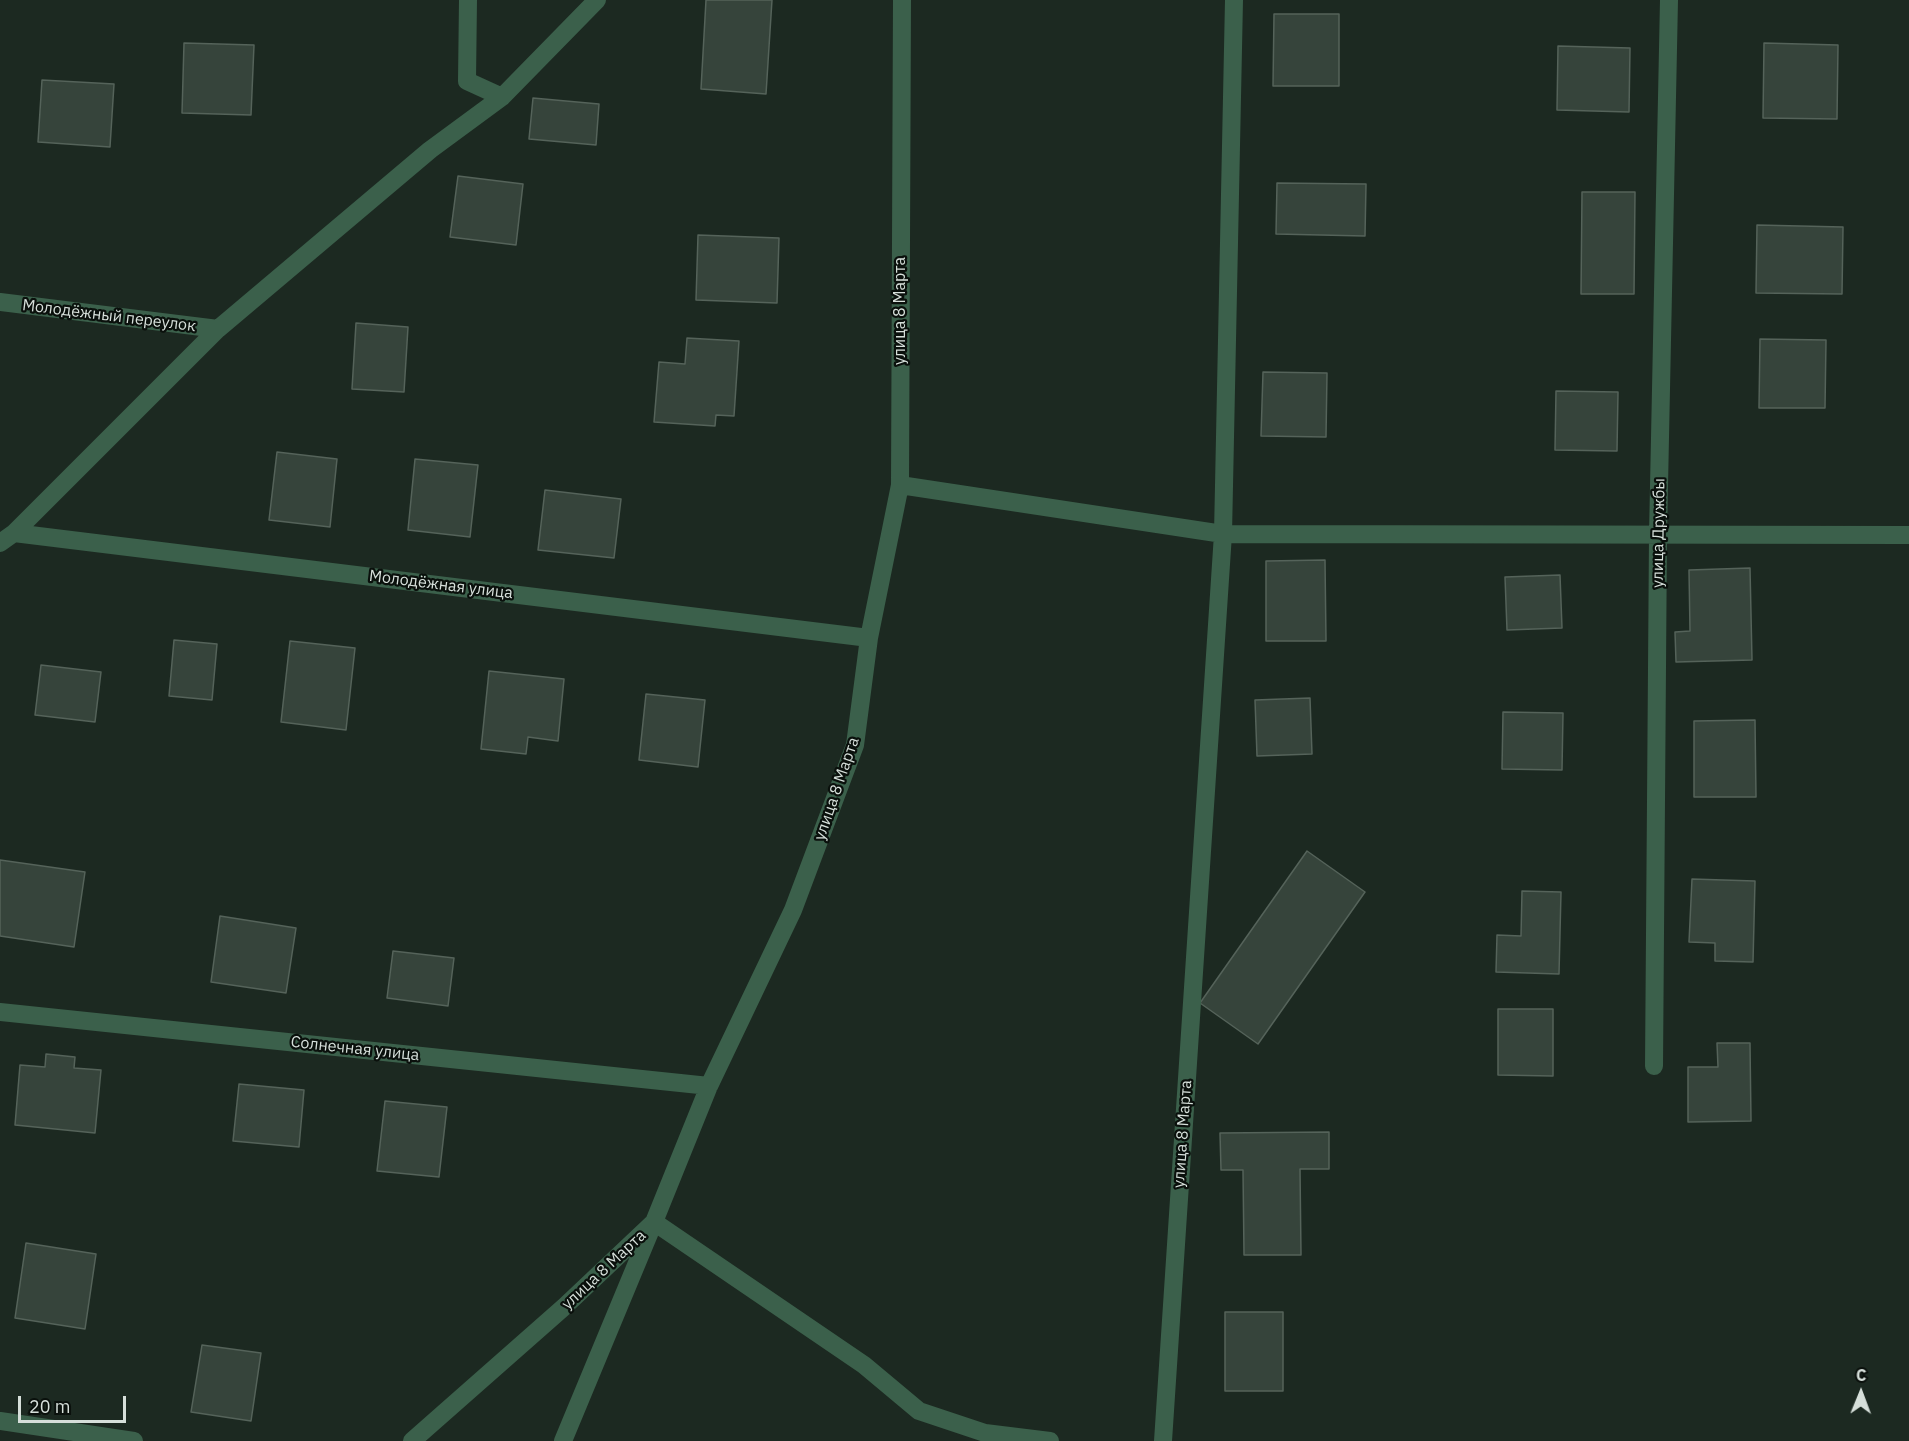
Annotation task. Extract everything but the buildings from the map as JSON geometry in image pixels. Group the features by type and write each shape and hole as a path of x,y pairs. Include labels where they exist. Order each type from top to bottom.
{"street":[{"path":"468,0 467,81 502,97"},
{"path":"7,538 218,329 430,150 502,97 597,0"},
{"name":"улица 8 Марта","path":"412,1441 564,1307 654,1222 709,1086 793,910 855,744 869,638 900,485 902,0"},
{"name":"улица 8 Марта","path":"1163,1441 1223,534 1234,0"},
{"name":"улица Дружбы","path":"1654,1066 1658,535 1670,0"},
{"name":"Молодёжный переулок","path":"0,302 218,329"},
{"path":"900,485 1223,534 1909,536"},
{"name":"Молодёжная улица","path":"7,538 869,638"},
{"name":"Солнечная улица","path":"0,1012 709,1086"},
{"path":"563,1441 654,1222 864,1365 919,1411 985,1433 1050,1441"},
{"path":"0,1421 134,1441"}]}
